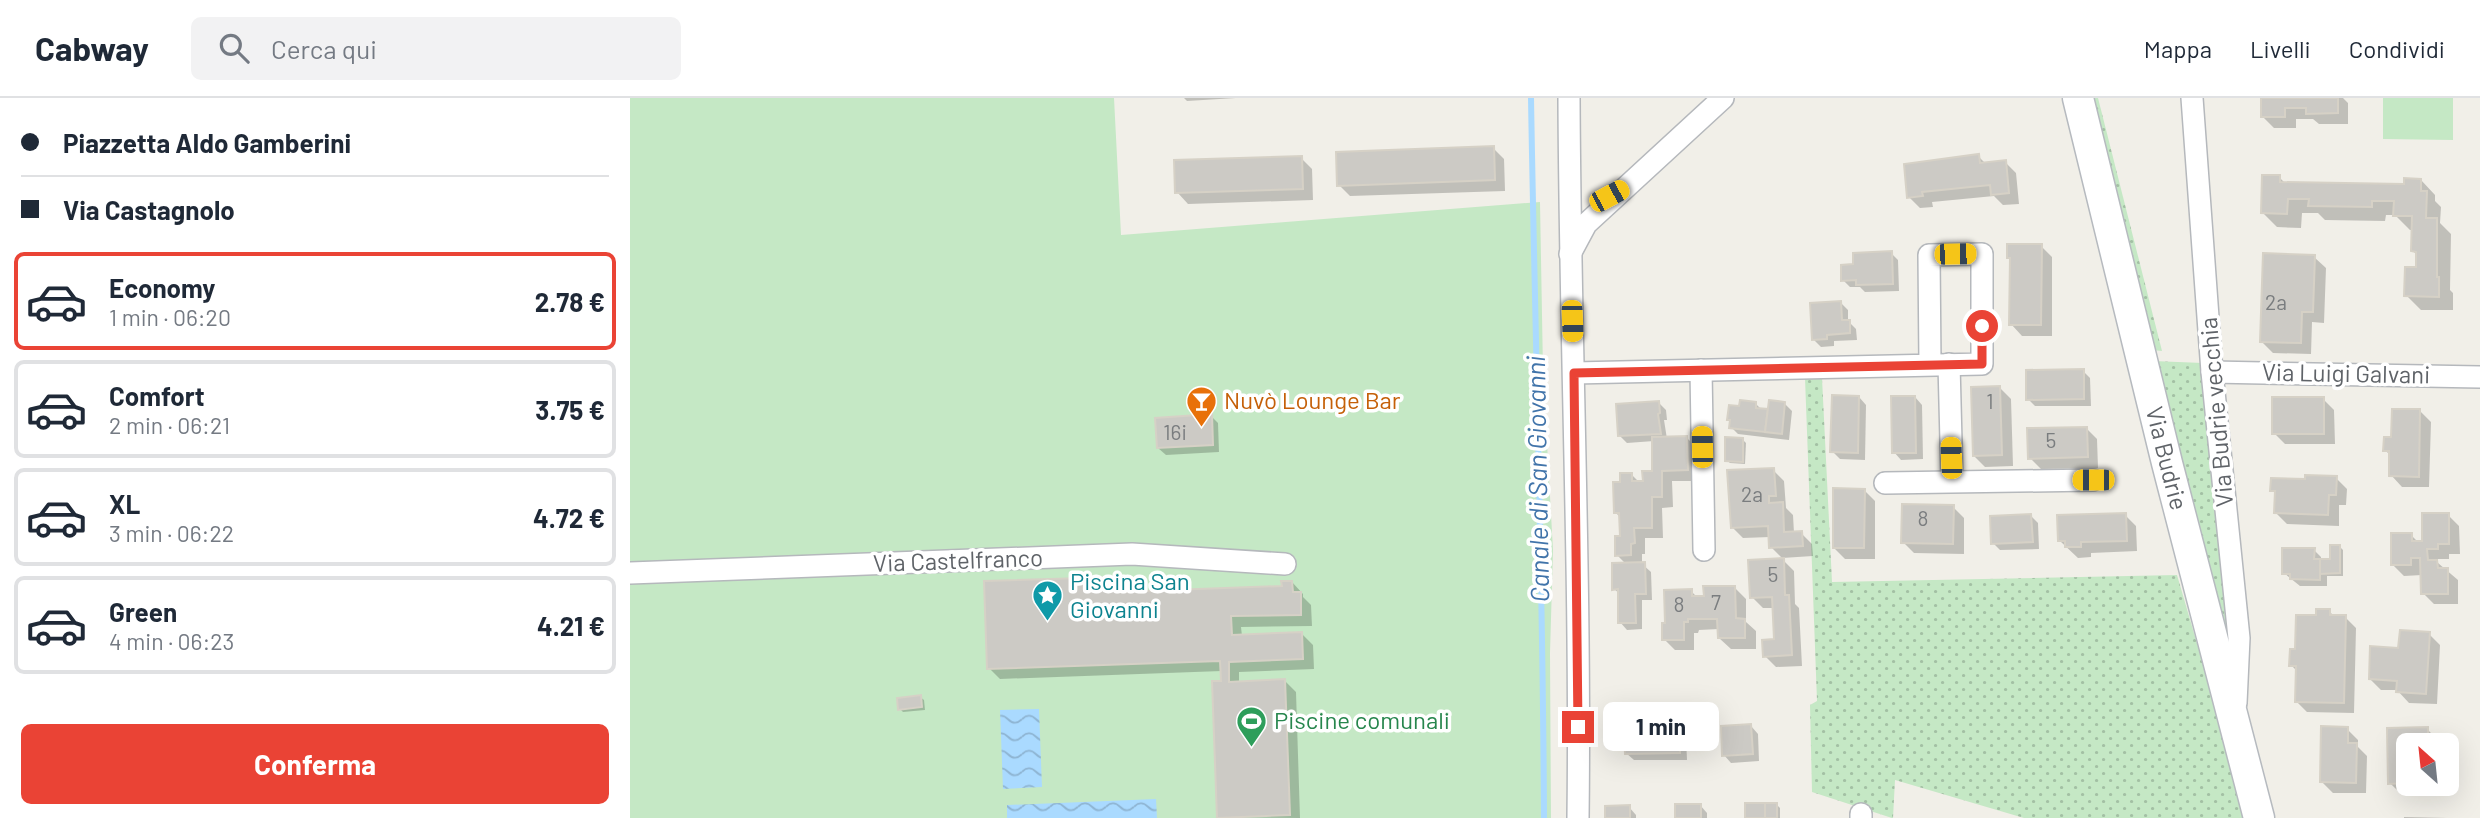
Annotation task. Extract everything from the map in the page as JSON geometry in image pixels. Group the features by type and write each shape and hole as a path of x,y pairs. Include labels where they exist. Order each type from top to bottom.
{"main road":[{"name":"Via Budrie","path":"2078,98 2259,818"}],"street":[{"path":"1569,98 1578,818"},
{"path":"1569,256 1586,224 1723,98"},
{"name":"Via Budrie vecchia","path":"2192,98 2213,372 2239,638 2235,725"},
{"path":"1569,177 1578,195 1586,200 1597,200 1622,190"},
{"path":"1574,373 1700,370 1939,365 1982,364 1982,254 1929,255 1939,365 1952,481"},
{"path":"1700,370 1704,550"},
{"name":"Via Luigi Galvani","path":"2213,372 2480,377"},
{"path":"1885,484 2093,480"},
{"name":"Via Castelfranco","path":"630,573 1132,554 1285,564"}],"green space":[{"path":"630,98 1114,98 1121,235 1540,202 1543,371 1553,550 1550,653 1551,818 630,818"},
{"path":"2087,98 2098,98 2162,351 2152,350"},
{"path":"2383,98 2453,98 2453,140 2383,139"},
{"path":"2153,361 2203,363 2231,624 2231,672"},
{"path":"1805,378 1822,378 1832,582 2177,575 2248,818 2024,818 1895,780 1892,818 1812,792 1810,705 1817,701"}],"water":[{"path":"1039,709 1042,787 1003,789 1000,710"},
{"path":"1156,799 1157,818 1007,818 1007,805"}],"building":[{"path":"2261,98 2338,98 2338,113 2306,114 2306,108 2285,108 2285,117 2261,117"},
{"path":"1494,146 1495,180 1337,186 1336,152"},
{"path":"1979,154 1980,163 2006,160 2009,193 1991,195 1990,185 1922,192 1923,196 1907,198 1904,164"},
{"path":"1302,156 1303,189 1175,193 1174,160"},
{"path":"2262,175 2280,175 2280,182 2404,184 2404,178 2421,179 2421,191 2427,191 2426,218 2437,218 2439,297 2404,296 2405,267 2416,267 2416,252 2411,251 2412,216 2393,216 2394,201 2372,201 2372,207 2308,206 2309,199 2288,199 2287,214 2261,213"},
{"path":"2007,244 2042,244 2041,325 2009,325 2010,258 2007,258"},
{"path":"1892,251 1893,284 1856,285 1856,280 1841,281 1841,265 1853,264 1853,253"},
{"path":"2263,253 2315,255 2313,312 2302,312 2301,343 2260,342"},
{"path":"1841,301 1842,320 1850,320 1850,333 1827,335 1827,339 1812,340 1810,303"},
{"path":"2084,369 2084,399 2026,400 2026,370"},
{"path":"2000,386 2002,455 1973,456 1971,387"},
{"path":"1832,395 1859,396 1858,453 1830,452"},
{"path":"1891,396 1915,396 1916,453 1892,453"},
{"path":"2272,397 2324,397 2324,434 2272,434"},
{"path":"1740,400 1756,402 1756,408 1768,409 1765,432 1729,428 1729,405 1739,406"},
{"path":"1769,400 1785,402 1782,434 1765,432"},
{"path":"1659,401 1661,434 1618,436 1616,404"},
{"path":"2392,409 2420,409 2419,477 2389,476 2389,451 2383,451 2384,437 2391,437"},
{"path":"1212,414 1213,445 1157,448 1155,418"},
{"path":"2087,427 2088,457 2028,459 2027,428"},
{"path":"1687,436 1688,470 1662,471 1662,497 1652,497 1652,528 1634,528 1635,543 1631,544 1631,555 1615,556 1615,536 1620,536 1619,513 1614,513 1613,482 1620,482 1620,473 1632,473 1632,481 1643,481 1642,471 1652,471 1652,437"},
{"path":"1725,437 1743,438 1743,462 1725,461"},
{"path":"1774,468 1776,496 1769,496 1769,503 1783,502 1784,532 1802,531 1803,546 1769,548 1768,526 1731,528 1727,470"},
{"path":"2305,475 2337,476 2336,495 2329,495 2328,515 2274,513 2275,491 2270,491 2271,478 2305,479"},
{"path":"1833,488 1865,489 1864,548 1833,548"},
{"path":"1902,504 1954,505 1953,544 1901,543"},
{"path":"2126,513 2127,541 2081,542 2081,547 2065,547 2065,541 2058,541 2057,515"},
{"path":"2422,513 2449,513 2449,544 2438,544 2438,549 2427,549 2428,560 2437,560 2438,568 2448,568 2448,594 2421,594 2420,558 2411,558 2411,565 2391,565 2391,533 2412,533 2412,541 2422,541"},
{"path":"2031,514 2033,542 1991,544 1990,516"},
{"path":"2330,545 2340,545 2340,573 2320,574 2320,559 2330,559"},
{"path":"2282,548 2315,548 2314,559 2320,559 2320,580 2290,579 2290,574 2282,574"},
{"path":"1784,558 1792,655 1763,657 1762,640 1774,639 1772,597 1750,598 1748,560"},
{"path":"1645,562 1646,594 1635,594 1636,623 1618,623 1618,589 1612,590 1612,563"},
{"name":"Piscine comunali","path":"1117,577 1118,592 1282,586 1281,581 1292,581 1293,592 1301,592 1301,615 1231,616 1232,635 1302,632 1303,659 1229,662 1229,682 1285,679 1290,815 1217,818 1212,681 1221,681 1220,661 987,669 984,581"},
{"path":"1703,586 1735,586 1736,618 1745,619 1745,638 1718,638 1717,619 1688,619 1688,622 1684,622 1684,640 1662,640 1662,623 1665,623 1664,590 1692,589 1692,596 1704,596"},
{"path":"2316,609 2330,609 2330,615 2346,615 2344,703 2295,702 2296,666 2289,666 2290,649 2295,649 2296,615 2316,615"},
{"path":"2400,630 2430,632 2426,694 2396,692 2397,681 2369,679 2370,646 2398,648"},
{"path":"921,695 922,707 898,710 897,698"},
{"path":"1751,724 1753,754 1722,756 1721,726"},
{"path":"2321,726 2348,727 2348,743 2357,743 2356,783 2320,782"},
{"path":"2428,727 2428,733 2396,733 2396,784 2388,784 2387,728"},
{"path":"1624,728 1680,728 1680,753 1625,754"},
{"path":"1745,803 1765,803 1765,818 1745,818"},
{"path":"1765,803 1777,803 1777,818 1765,818"},
{"path":"1675,804 1701,804 1701,818 1675,818"},
{"path":"1630,805 1630,818 1605,818 1605,806"}],"waterway":[{"name":"Canale di San Giovanni","path":"1531,98 1544,818"}],"place":[{"name":"Nuvò Lounge Bar","path":"1201,428"},
{"name":"Piscina San Giovanni","path":"1047,623"},
{"name":"Piscine comunali","path":"1251,748"}],"route":[{"path":"1578,727 1574,373 1982,364 1982,326"}]}
